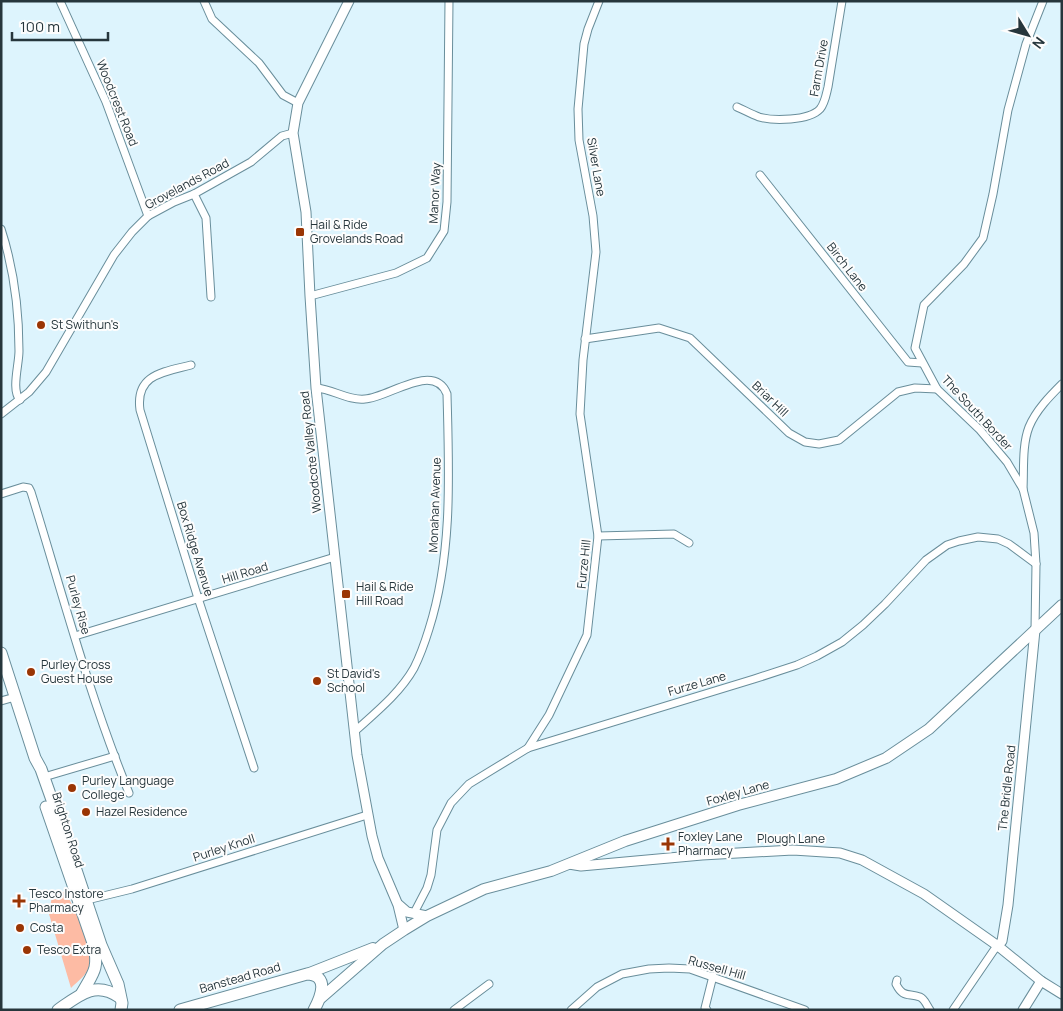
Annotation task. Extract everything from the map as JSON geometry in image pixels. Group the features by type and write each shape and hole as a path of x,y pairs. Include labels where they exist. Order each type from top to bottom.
{"highway":[{"name":"Brighton Road","path":"1,653 35,758 44,777 101,945 118,984 122,1005"},
{"name":"Brighton Road","path":"35,758 34,771 94,946 97,960 96,968 82,993"},
{"path":"307,974 314,975 319,979 322,992 321,998 314,1010"},
{"name":"Banstead Road","path":"180,1010 307,974"},
{"path":"58,1010 88,990 114,993 122,1005"}],"main road":[{"name":"Foxley Lane","path":"383,944 427,916 484,889 530,878 644,835 738,805 836,779 886,758 929,729 1062,605"},
{"name":"Banstead Road","path":"307,974 383,944"},
{"path":"321,998 383,944"}],"street":[{"name":"Woodcrest Road","path":"60,1 106,102 148,216"},
{"name":"Woodcote Valley Road","path":"349,1 298,103 293,133 306,212 316,388 354,732 367,815 375,848 398,905 404,930"},
{"name":"Manor Way","path":"310,296 396,272 427,258 444,231 447,202 449,1"},
{"name":"Silver Lane","path":"586,339 596,252 593,216 579,140 578,108 584,44 599,1"},
{"name":"Farm Drive","path":"737,107 760,117 769,118 801,119 819,111 825,100 828,87 842,1"},
{"name":"The South Border","path":"1035,630 1036,564 1034,533 1022,488 1007,462 980,430 937,390 915,348 924,305 964,264 983,238 1008,110 1026,44 1043,1"},
{"path":"205,2 212,19 260,63 283,95 298,103"},
{"name":"Grovelands Road","path":"1,414 20,400 46,372 114,255 132,232 148,216 194,194 251,162 282,136 293,133"},
{"name":"Birch Lane","path":"760,175 908,362 922,363"},
{"path":"194,194 206,218 211,296"},
{"path":"1,229 10,260 16,295 19,352 16,393 20,400"},
{"name":"Briar Hill","path":"586,339 658,328 690,338 789,433 805,442 819,444 839,440 898,392 915,388 937,390"},
{"name":"Furze Hill","path":"528,748 549,714 587,636 598,536 580,414 586,339"},
{"name":"Box Ridge Avenue","path":"191,365 160,373 149,379 141,392 139,404 198,598 254,768"},
{"name":"Monahan Avenue","path":"316,388 366,400 428,380 438,382 447,394 448,482 446,542 434,614 413,669 392,696 354,732"},
{"path":"1022,488 1029,428 1042,406 1062,384"},
{"name":"Purley Rise","path":"1,494 25,487 30,489 75,636 129,793"},
{"path":"598,536 674,534 688,543"},
{"name":"Furze Lane","path":"414,913 427,888 431,874 437,830 450,803 469,784 528,748 754,679 797,665 817,656 842,642 863,625 926,560 942,548 959,540 978,537 998,539 1009,544 1036,564"},
{"name":"Hill Road","path":"75,636 335,557"},
{"name":"The Bridle Road","path":"998,946 1002,941 1008,904 1035,630"},
{"path":"1,702 15,697"},
{"path":"44,777 115,756"},
{"name":"Purley Knoll","path":"87,900 132,889 367,815"},
{"name":"Plough Lane","path":"569,864 581,866 702,855 793,850 840,853 862,860 924,894 1062,994"},
{"path":"398,905 404,911 427,916"},
{"path":"953,1010 998,946"},
{"name":"Russell Hill","path":"571,1010 597,986 622,974 669,968 690,969 713,976 805,1010"},
{"path":"707,1010 705,1008 713,976"},
{"path":"897,980 896,984 899,990 904,994 920,997 930,1010"},
{"path":"1023,1010 1042,981"},
{"path":"454,1010 489,984"}],"shaded area":[{"path":"66,891 86,937 91,956 87,971 71,988 49,914 52,896"}],"place":[{"name":"Hail & Ride Grovelands Road","path":"300,232"},
{"name":"St Swithun's","path":"41,325"},
{"name":"Hail & Ride Hill Road","path":"346,594"},
{"name":"Purley Cross Guest House","path":"31,672"},
{"name":"St David's School","path":"317,681"},
{"name":"Purley Language College","path":"72,788"},
{"name":"Hazel Residence","path":"86,812"},
{"name":"Foxley Lane Pharmacy","path":"668,844"},
{"name":"Tesco Instore Pharmacy","path":"19,901"},
{"name":"Costa","path":"20,928"},
{"name":"Tesco Extra","path":"27,950"}]}
